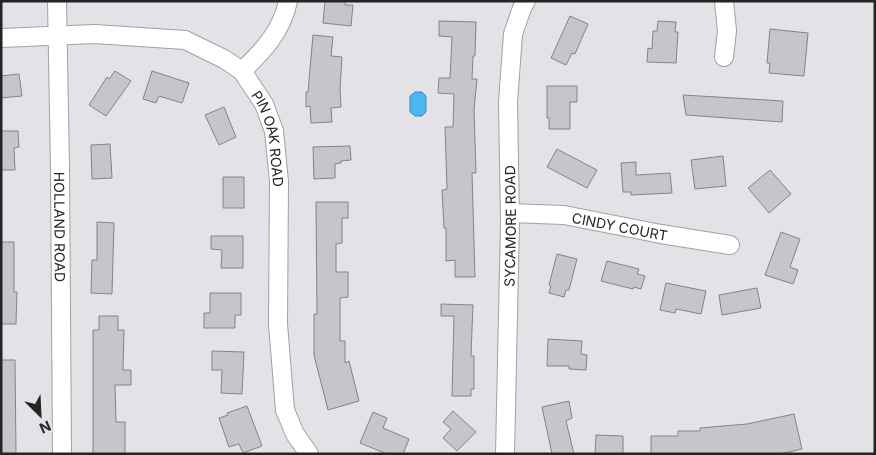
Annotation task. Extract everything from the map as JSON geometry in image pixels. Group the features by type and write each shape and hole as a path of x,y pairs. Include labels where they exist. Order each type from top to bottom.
{"street":[{"name":"HOLLAND ROAD","path":"57,1 62,454"},
{"path":"242,72 274,38 286,11 288,1"},
{"name":"SYCAMORE ROAD","path":"505,454 510,213 508,102 513,34 526,1"},
{"path":"724,1 727,30 724,57"},
{"name":"PIN OAK ROAD","path":"1,38 96,34 185,40 224,59 242,72 264,104 274,130 279,182 278,324 285,410 296,434 309,454"},
{"name":"CINDY COURT","path":"510,213 564,215 730,245"}],"water":[{"path":"415,92 422,92 426,96 426,112 422,116 415,116 410,112 410,96"}],"building":[{"path":"325,1 345,1 345,5 353,5 351,26 323,23"},
{"path":"570,16 588,24 575,54 572,53 566,65 551,58"},
{"path":"439,21 476,22 472,79 477,79 474,110 476,173 472,173 475,277 455,277 455,260 446,261 446,228 444,228 442,190 447,189 445,127 453,127 454,94 438,93 439,78 450,78 452,37 439,36"},
{"path":"658,21 676,22 675,32 678,32 676,63 647,62 648,48 652,49 653,31 657,31"},
{"path":"770,29 808,33 804,76 769,73 770,63 767,63"},
{"path":"313,35 333,37 331,56 342,57 341,107 331,108 332,122 311,123 310,106 306,107"},
{"path":"115,71 131,81 106,116 89,105 107,77 109,79"},
{"path":"152,71 189,83 182,103 159,96 156,103 143,99"},
{"path":"19,74 22,96 1,98 1,76"},
{"path":"547,86 577,86 577,102 570,102 570,129 549,129"},
{"path":"683,95 783,101 782,122 686,115"},
{"path":"224,107 236,137 219,145 205,115"},
{"path":"1,131 18,131 19,147 14,148 15,170 1,170"},
{"path":"110,144 112,178 92,179 91,145"},
{"path":"350,146 351,160 335,164 335,178 314,179 313,147"},
{"path":"557,149 597,170 587,188 547,167"},
{"path":"723,156 726,186 695,189 691,160"},
{"path":"636,162 636,175 670,173 672,193 631,195 631,192 623,192 621,163"},
{"path":"770,170 791,194 769,213 748,188"},
{"path":"223,177 244,177 244,208 223,208"},
{"path":"316,202 348,202 348,218 342,218 342,243 336,244 336,272 348,272 348,297 340,298 340,341 345,341 345,363 349,361 359,401 328,410 314,355 314,314 317,314"},
{"path":"97,222 114,223 112,294 91,293 92,260 97,260"},
{"path":"781,232 800,239 790,267 798,270 793,284 765,275"},
{"path":"211,236 243,236 243,268 221,268 222,250 211,249"},
{"path":"1,242 14,242 14,292 17,292 16,324 1,324"},
{"path":"557,254 577,259 569,290 566,290 564,297 549,293 551,286 549,285"},
{"path":"607,261 639,269 637,274 645,276 641,289 634,287 633,289 601,281"},
{"path":"666,283 706,291 701,314 676,309 675,313 660,310"},
{"path":"757,288 761,308 722,315 719,295"},
{"path":"210,293 241,293 241,315 235,315 235,328 204,328 204,313 210,313"},
{"path":"441,304 473,305 471,356 474,356 474,389 471,389 471,396 452,396 454,316 441,316"},
{"path":"99,316 118,316 118,330 124,330 123,370 131,370 131,385 115,385 116,422 125,422 125,454 93,454 93,330 99,330"},
{"path":"548,339 582,341 581,354 587,355 586,370 569,369 569,366 547,366"},
{"path":"212,351 244,352 242,394 221,393 222,370 212,370"},
{"path":"1,360 15,360 16,454 1,454"},
{"path":"569,401 572,418 566,421 574,454 552,454 542,407"},
{"path":"247,406 262,446 243,453 239,444 229,447 219,418"},
{"path":"453,411 476,432 457,451 443,438 451,429 443,422"},
{"path":"373,412 387,418 383,428 409,439 403,454 387,454 360,443"},
{"path":"794,414 802,449 780,454 651,454 651,436 678,436 678,431 700,431 700,428 747,424"},
{"path":"596,435 623,436 623,454 595,454"}]}
